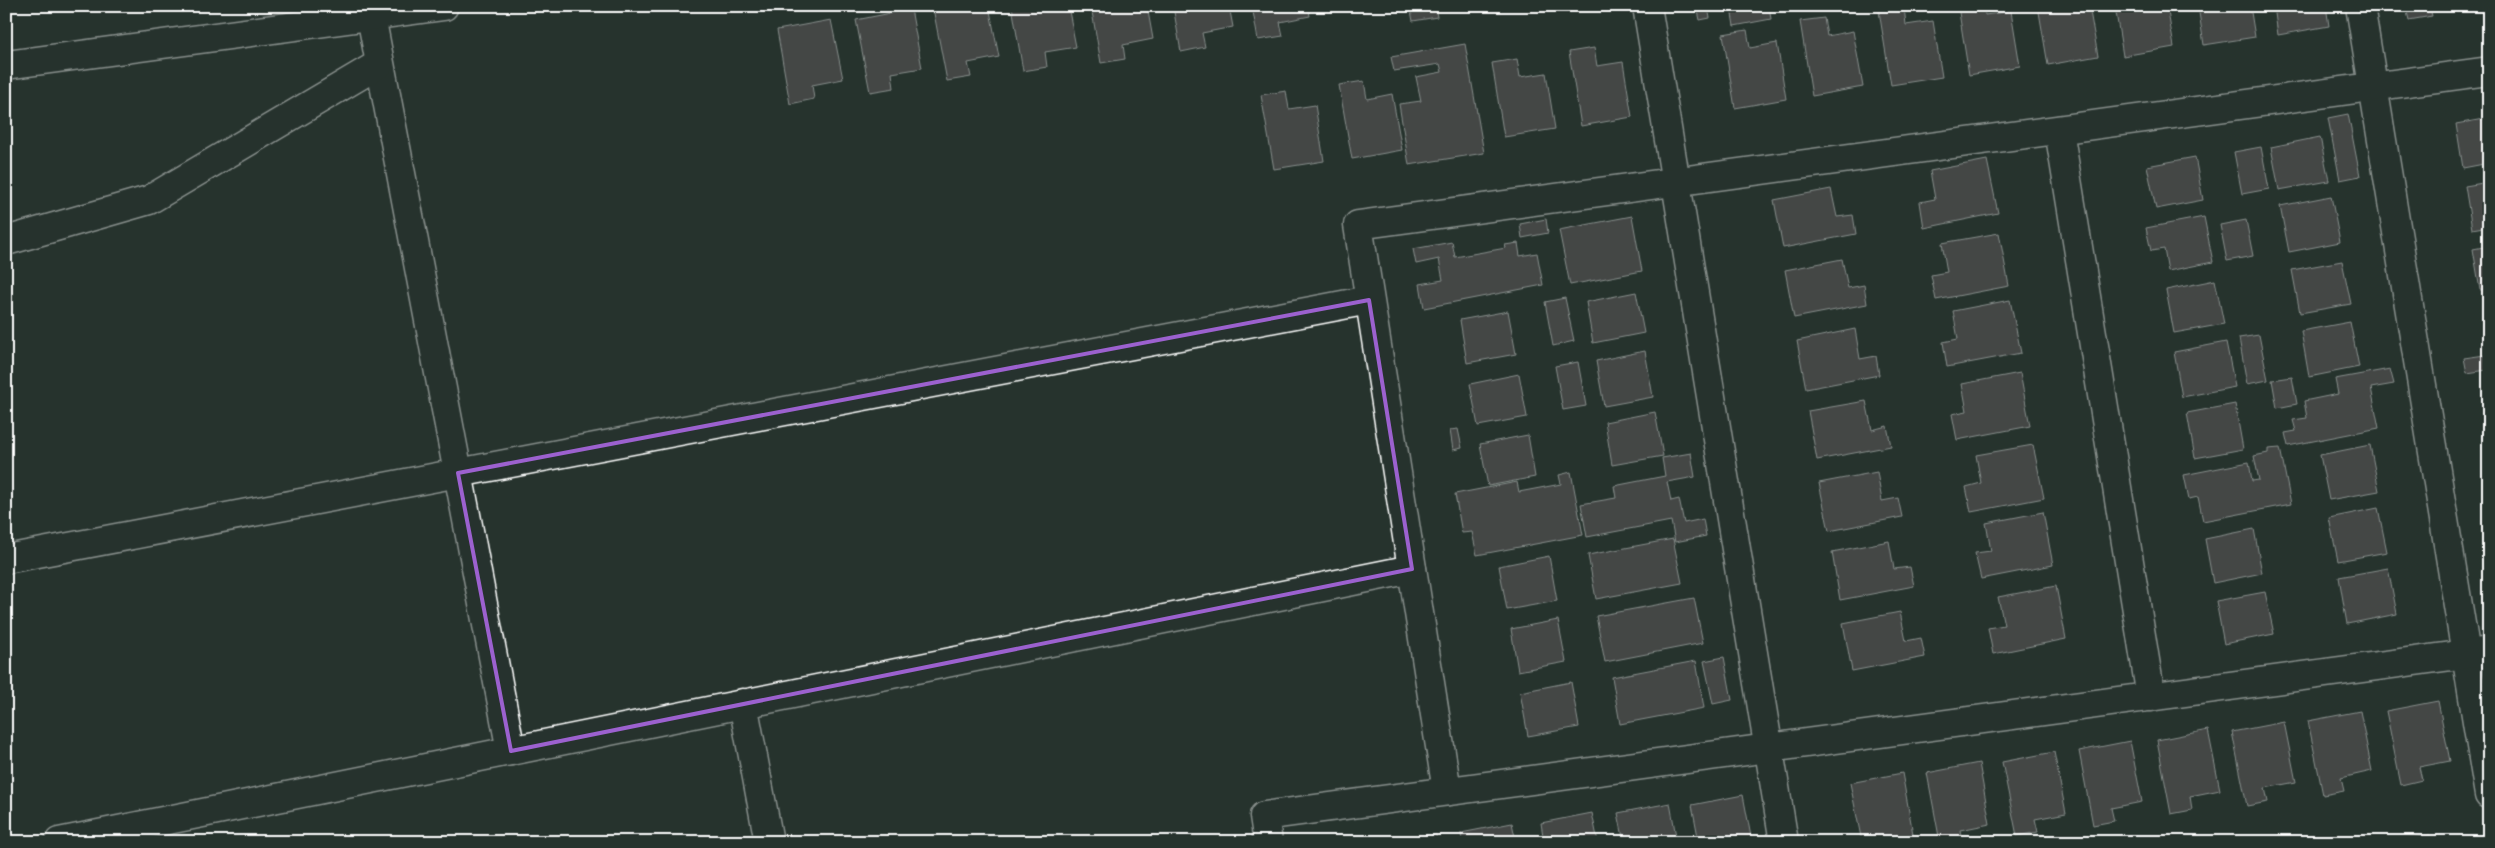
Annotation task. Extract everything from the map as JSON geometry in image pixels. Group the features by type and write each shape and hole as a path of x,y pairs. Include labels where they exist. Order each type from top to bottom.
{"street":[{"path":"7,60 355,14 444,6"},
{"path":"1648,6 1784,842"},
{"path":"2360,6 2373,87 2477,653 2489,795"},
{"path":"355,14 379,64 511,751"},
{"path":"6,241 149,200 379,64"},
{"path":"1447,791 1358,225 2489,71"},
{"path":"2059,130 2151,697"},
{"path":"6,559 1369,300"},
{"path":"59,842 1412,569"},
{"path":"1268,842 1264,816 2477,653"},
{"path":"743,703 769,842"}],"highlighted area":[{"path":"1369,300 1412,569 511,751 458,473"}],"building":[{"path":"942,6 989,6 999,57 968,63 971,77 947,81 933,8"},
{"path":"1012,6 1068,6 1076,47 1045,52 1047,67 1023,71"},
{"path":"1091,6 1147,6 1153,39 1123,45 1125,59 1101,63"},
{"path":"1173,6 1229,6 1233,27 1202,33 1205,47 1181,52"},
{"path":"1252,6 1308,6 1310,16 1280,22 1283,36 1258,40"},
{"path":"1410,6 1435,6 1437,17 1413,21"},
{"path":"1485,6 1510,6 1510,7 1486,11"},
{"path":"1769,6 1771,19 1734,26 1731,8"},
{"path":"1958,6 1984,6 1985,15 2011,11 2020,66 1969,75"},
{"path":"2038,6 2089,6 2098,56 2048,65"},
{"path":"2115,6 2167,6 2174,47 2123,56"},
{"path":"2198,6 2250,6 2255,37 2204,45"},
{"path":"2274,6 2326,6 2329,26 2278,35"},
{"path":"1904,7 1906,25 1933,21 1942,77 1891,85 1879,11"},
{"path":"1708,8 1710,18 1700,20 1698,11"},
{"path":"2430,8 2432,16 2409,20 2407,12"},
{"path":"911,9 922,68 892,73 894,88 870,92 856,20"},
{"path":"1824,18 1827,36 1853,31 1863,87 1812,96 1800,21"},
{"path":"831,20 843,79 812,85 814,99 790,104 777,30"},
{"path":"1747,30 1750,48 1777,43 1786,99 1735,108 1723,34"},
{"path":"1465,44 1484,153 1409,165 1399,104 1421,101 1416,77 1442,72 1440,64 1394,71 1391,57"},
{"path":"1594,48 1597,66 1623,62 1632,117 1581,126 1569,52"},
{"path":"1517,59 1520,77 1546,73 1555,129 1504,137 1492,63"},
{"path":"1364,81 1367,99 1392,94 1402,150 1352,159 1339,85"},
{"path":"1286,91 1289,109 1315,105 1324,161 1274,169 1261,95"},
{"path":"2348,114 2360,176 2340,180 2328,118"},
{"path":"2489,118 2489,163 2463,168 2456,124"},
{"path":"2320,137 2329,181 2279,190 2271,147"},
{"path":"2261,147 2269,189 2242,194 2234,152"},
{"path":"2195,157 2203,200 2156,209 2147,166"},
{"path":"1987,160 1998,213 1924,228 1920,202 1935,199 1930,171"},
{"path":"2489,182 2489,226 2472,229 2465,186"},
{"path":"1831,189 1837,217 1853,215 1856,234 1783,248 1774,200"},
{"path":"2331,196 2340,242 2289,252 2280,206"},
{"path":"1632,216 1642,271 1570,285 1559,230"},
{"path":"2204,217 2213,262 2168,271 2164,249 2151,251 2146,228"},
{"path":"1546,219 1548,233 1522,238 1520,224"},
{"path":"2246,220 2253,256 2227,261 2220,225"},
{"path":"1999,233 2009,286 1936,300 1931,275 1947,272 1942,243"},
{"path":"1452,242 1455,257 1506,248 1505,245 1518,243 1520,256 1537,253 1543,285 1424,308 1420,284 1443,280 1439,259 1416,264 1413,249"},
{"path":"2489,246 2489,289 2480,290 2473,249"},
{"path":"1842,259 1848,288 1864,285 1867,304 1794,318 1785,270"},
{"path":"2342,261 2351,304 2300,313 2292,270"},
{"path":"2215,280 2224,324 2174,333 2166,290"},
{"path":"1636,292 1644,333 1593,343 1586,302"},
{"path":"1565,298 1574,341 1553,346 1545,302"},
{"path":"2010,300 2021,353 1947,367 1943,342 1958,339 1953,311"},
{"path":"2489,310 2489,344 2483,311"},
{"path":"1508,311 1516,354 1467,363 1460,320"},
{"path":"2350,322 2359,367 2309,377 2301,331"},
{"path":"1855,329 1860,359 1876,356 1879,375 1806,389 1797,341"},
{"path":"2259,335 2268,380 2247,384 2239,338"},
{"path":"2226,342 2235,387 2182,397 2174,352"},
{"path":"1645,351 1653,397 1604,406 1596,361"},
{"path":"2485,355 2487,370 2467,373 2464,358"},
{"path":"1578,362 1586,406 1563,410 1555,366"},
{"path":"2390,369 2394,384 2371,388 2379,428 2288,446 2285,433 2296,431 2293,420 2307,418 2304,401 2338,394 2335,379"},
{"path":"2020,373 2030,426 1957,440 1952,414 1967,411 1962,384"},
{"path":"1519,374 1527,417 1478,426 1470,384"},
{"path":"2292,377 2297,404 2277,408 2272,380"},
{"path":"1866,401 1872,430 1887,426 1891,446 1817,460 1808,411"},
{"path":"2235,404 2243,449 2195,458 2187,413"},
{"path":"1655,412 1663,456 1612,465 1605,422"},
{"path":"1458,429 1462,448 1453,450 1450,430"},
{"path":"1528,435 1535,477 1488,486 1480,444"},
{"path":"2033,445 2044,498 1971,512 1966,487 1981,483 1976,455"},
{"path":"2370,445 2379,491 2329,500 2320,455"},
{"path":"2280,448 2291,504 2203,521 2198,497 2189,499 2184,475 2249,462 2252,481 2259,480 2254,456 2268,453 2268,449"},
{"path":"1691,453 1695,477 1667,482 1671,501 1679,499 1684,523 1703,519 1706,536 1675,542 1671,521 1587,537 1581,504 1616,498 1614,486 1665,476 1662,458"},
{"path":"1571,472 1583,535 1477,555 1472,532 1462,533 1455,494 1517,482 1519,492 1561,484 1559,475"},
{"path":"1877,472 1882,501 1898,498 1902,517 1829,531 1819,483"},
{"path":"2378,508 2387,552 2338,561 2329,518"},
{"path":"2043,512 2053,565 1981,579 1975,553 1991,551 1986,523"},
{"path":"2254,529 2262,573 2213,583 2205,539"},
{"path":"1673,539 1682,583 1596,599 1588,555"},
{"path":"1889,541 1894,569 1910,567 1914,586 1840,600 1832,552"},
{"path":"1549,556 1557,601 1507,610 1499,566"},
{"path":"2388,568 2397,614 2347,624 2339,577"},
{"path":"2056,586 2066,639 1993,654 1988,628 2004,625 1998,597"},
{"path":"2265,592 2274,634 2224,644 2216,601"},
{"path":"1694,598 1703,643 1605,662 1596,616"},
{"path":"1900,612 1906,641 1921,638 1925,657 1852,671 1843,623"},
{"path":"1558,620 1566,662 1518,671 1511,629"},
{"path":"1724,657 1732,700 1713,704 1704,661"},
{"path":"1696,661 1704,708 1620,724 1612,677"},
{"path":"1571,682 1579,727 1528,736 1520,692"},
{"path":"2438,701 2450,761 2419,767 2422,780 2401,785 2386,711"},
{"path":"2360,711 2372,771 2341,778 2344,791 2323,795 2308,721"},
{"path":"2284,722 2296,782 2265,788 2268,802 2247,806 2232,732"},
{"path":"2208,730 2220,790 2190,796 2192,810 2171,814 2157,740"},
{"path":"2130,741 2142,802 2111,808 2114,821 2093,825 2079,751"},
{"path":"2054,752 2066,813 2035,819 2038,832 2017,836 2002,762"},
{"path":"1979,763 1990,824 1960,830 1962,842 1940,842 1927,773"},
{"path":"1902,773 1913,834 1883,840 1883,842 1862,842 1850,783"},
{"path":"1743,795 1752,842 1699,842 1692,805"},
{"path":"1670,803 1677,842 1624,842 1618,813"},
{"path":"1592,813 1598,842 1544,842 1541,823"},
{"path":"1512,823 1516,842 1462,842 1461,833"},
{"path":"1436,835 1437,842 1400,842"},
{"path":"2430,835 2431,842 2405,842 2404,839"}]}
